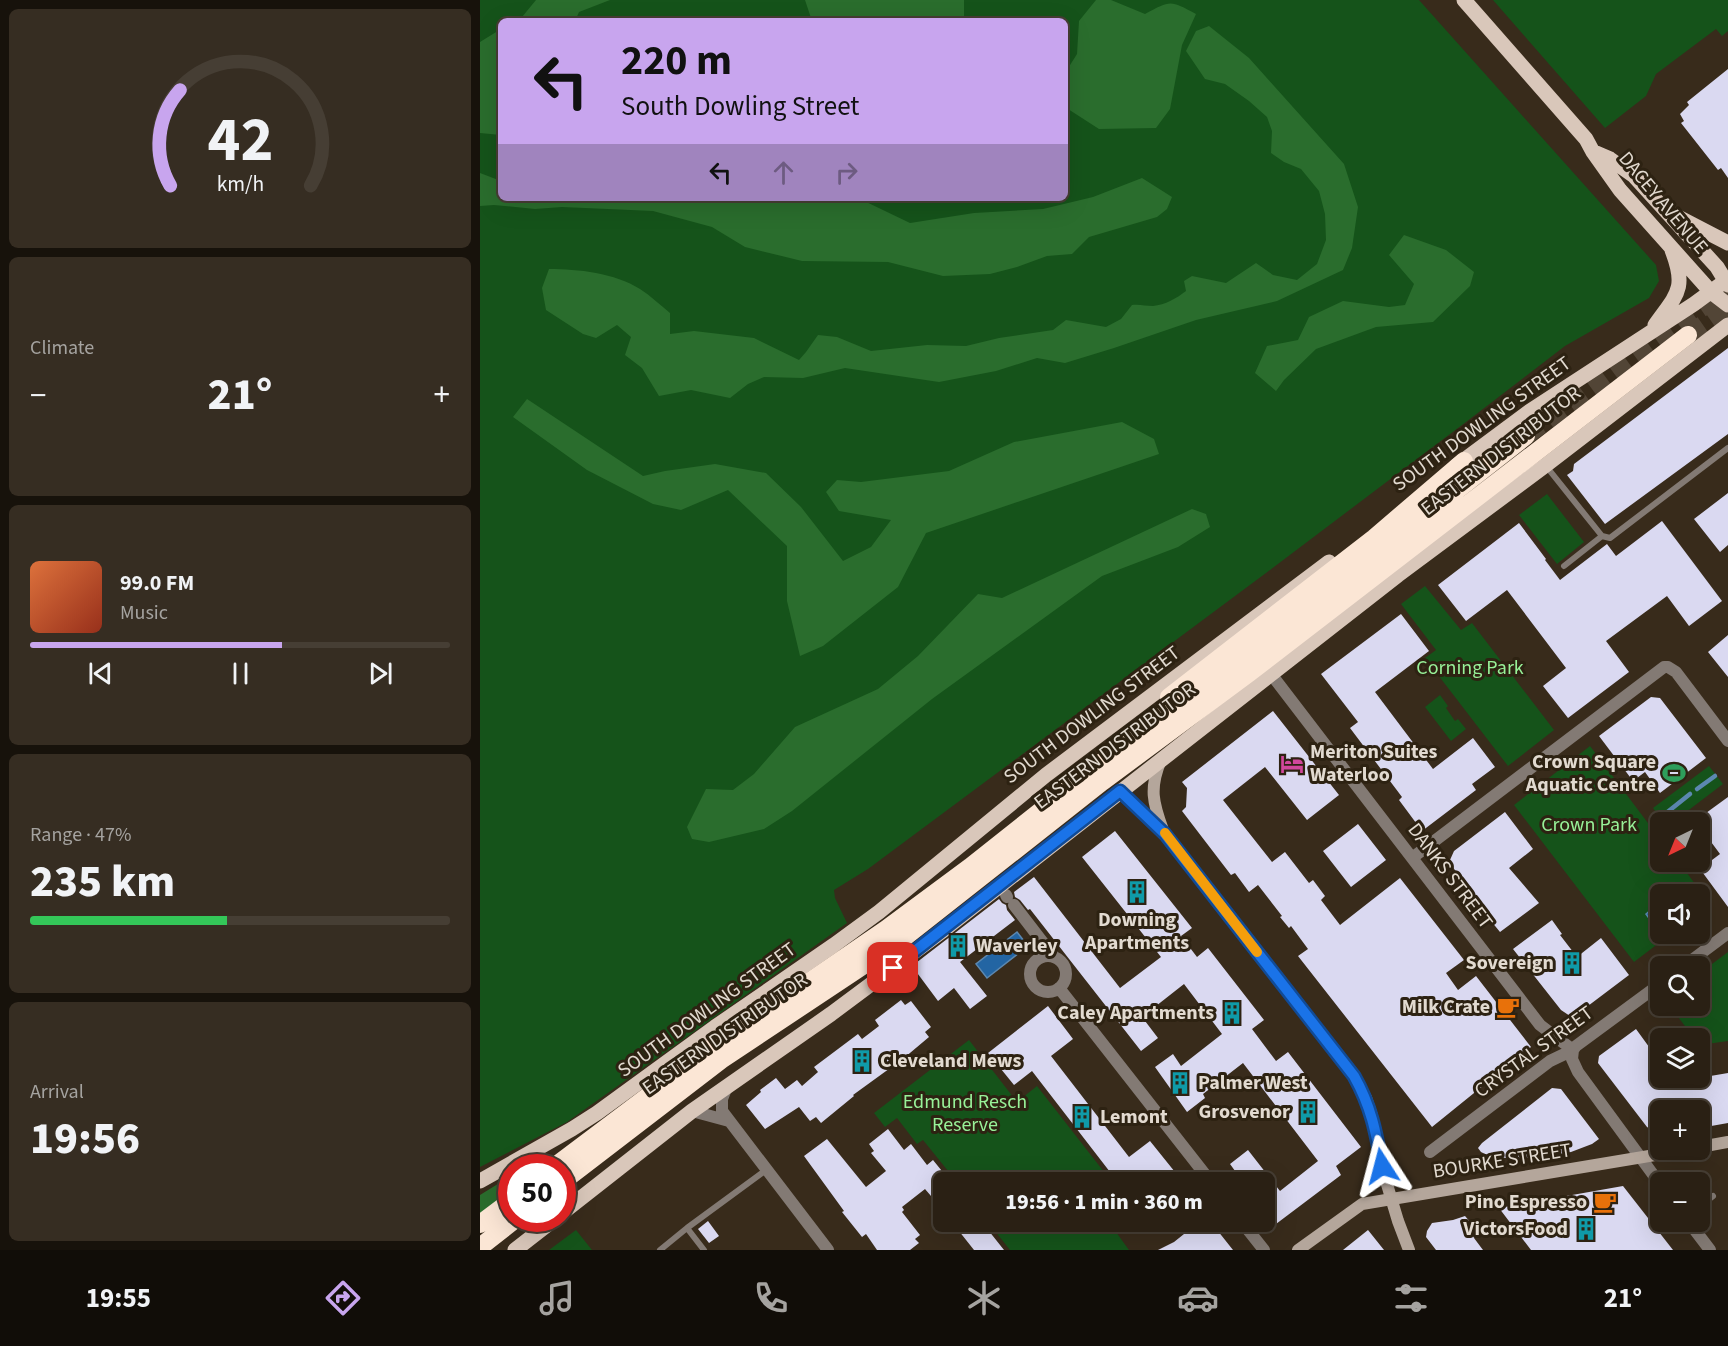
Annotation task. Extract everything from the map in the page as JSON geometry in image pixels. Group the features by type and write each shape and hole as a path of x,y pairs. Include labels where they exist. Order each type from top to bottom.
{"highway":[{"name":"EASTERN DISTRIBUTOR","path":"576,1171 721,1060 900,941 1102,782 1259,666 1688,335"},
{"name":"EASTERN DISTRIBUTOR","path":"571,1154 708,1051 885,930 970,867 1125,744 1324,595 1526,436"},
{"path":"885,930 1047,791 1374,538 1464,460"},
{"path":"480,1224 498,1210"},
{"path":"480,1246 498,1232"}],"main road":[{"name":"DACEY AVENUE","path":"1464,0 1587,139 1593,152 1620,190 1711,292 1728,305"},
{"name":"DACEY AVENUE","path":"1593,152 1610,159 1634,176 1717,267 1727,282"},
{"path":"1666,211 1728,243"},
{"path":"1649,332 1676,296 1680,284 1677,262 1669,244"},
{"name":"SOUTH DOWLING STREET","path":"480,1181 597,1113 715,1027 834,945 879,912 1046,775 1464,460 1530,411 1727,282"},
{"path":"576,1202 692,1111 831,1014 941,932 1398,575 1728,325"},
{"path":"1162,759 1154,781 1152,795 1165,834"},
{"path":"1120,791 1165,834 1354,1076 1366,1098 1372,1116 1390,1198 1409,1250"},
{"path":"1710,1146 1728,1142"},
{"name":"BOURKE STREET","path":"1298,1250 1362,1204 1650,1156"},
{"path":"514,1250 538,1232"}],"street":[{"path":"1412,858 1661,668 1668,667 1676,672 1728,741"},
{"name":"DANKS STREET","path":"1271,674 1540,1025 1573,1050"},
{"path":"1009,899 1054,957 1063,965 1065,971 1063,983 1054,991 1043,991 1034,986 1029,975 1032,964 1041,957 1054,957"},
{"path":"1697,956 1728,933"},
{"path":"1059,988 1203,1172"},
{"name":"CRYSTAL STREET","path":"1430,1152 1550,1061 1573,1050 1650,991"},
{"path":"1573,1050 1572,1059 1578,1072 1651,1172"},
{"path":"727,1086 722,1099 722,1111 828,1250"},
{"path":"692,1111 729,1121"},
{"path":"1250,1232 1264,1250"},
{"path":"1696,1232 1710,1250"}],"lane":[{"path":"1546,465 1602,536 1610,538 1728,448"},
{"path":"1564,566 1602,536"},
{"path":"660,1250 766,1170"},
{"path":"687,1228 704,1250"}],"green space":[{"path":"480,0 1419,0 1656,265 1659,281 1649,298 1565,346 1266,573 868,869 834,890 835,898 847,923 567,1122 505,1154 498,1154 498,1158 480,1167"},
{"path":"536,0 610,0 579,12 576,18 520,18"},
{"path":"805,0 964,0 964,18 811,18"},
{"path":"1096,0 1111,0 1145,14 1166,4 1175,4 1196,14 1182,45 1170,109 1156,128 1099,129 1068,109 1068,68 1077,54 1079,21"},
{"path":"1493,0 1728,0 1728,31 1722,36 1716,29 1656,74 1646,96 1605,128"},
{"path":"1209,26 1249,58 1344,164 1358,207 1352,248 1343,270 1277,301 1196,320 1065,363 1037,358 996,371 939,382 845,368 803,378 764,377 748,384 730,398 691,390 659,396 642,368 625,355 631,337 617,325 596,338 583,334 546,310 542,288 549,269 596,273 619,279 640,289 652,298 670,313 670,334 694,331 754,338 799,360 818,335 837,337 871,351 927,345 966,346 999,338 1053,330 1066,320 1106,327 1121,319 1132,305 1153,306 1175,299 1186,291 1184,281 1192,276 1226,283 1256,263 1273,275 1297,280 1317,264 1326,240 1325,214 1319,191 1301,169 1284,162 1271,153 1272,131 1267,117 1225,84 1205,79 1186,51 1196,31"},
{"path":"498,31 498,135 480,133 480,42"},
{"path":"480,173 498,180 498,201 864,201 910,223 974,213 1043,209 1093,197 1142,178 1172,197 1167,209 1157,217 1089,237 1072,254 1047,256 990,274 943,276 888,262 802,261 745,247 712,227 653,211 480,206"},
{"path":"1404,235 1446,250 1474,272 1470,286 1433,322 1376,327 1316,349 1276,391 1255,373 1267,346 1298,340 1309,317 1343,301 1389,307 1405,305 1414,284 1389,255"},
{"path":"527,399 643,476 715,464 766,473 801,507 843,561 871,547 891,520 839,511 826,492 837,480 861,482 949,471 1014,442 1122,422 1154,439 1159,454 926,533 898,587 823,646 800,656 787,601 787,546 728,490 681,510 653,504 587,470 513,417"},
{"path":"1547,494 1584,542 1557,564 1519,515"},
{"path":"1192,509 1206,514 1210,527 1178,547 1102,576 932,699 792,811 764,829 709,842 692,839 687,827 706,789 733,790 754,774 795,727 878,689 918,656 978,594 1002,598"},
{"name":"Corning Park","path":"1425,586 1461,630 1472,623 1554,730 1508,766 1425,658 1436,650 1401,604"},
{"path":"1440,695 1455,721 1458,719 1466,729 1451,741 1425,707"},
{"name":"Crown Park","path":"1590,746 1650,826 1650,872 1686,872 1695,884 1650,884 1650,944 1658,944 1634,962 1514,805"},
{"path":"1709,766 1723,784 1686,812 1656,812 1653,808"},
{"path":"1728,952 1728,1041 1710,1044 1710,1028 1686,1028 1677,1016 1710,1016 1710,966"},
{"name":"Edmund Resch Reserve","path":"969,1040 1017,1102 1037,1086 1104,1172 949,1172 923,1140 917,1144 897,1118 885,1127 874,1113"},
{"path":"498,1184 498,1200 480,1214 480,1195"},
{"path":"576,1230 592,1250 549,1250"},
{"path":"996,1232 1116,1232 1129,1250 1010,1250"}],"water":[{"path":"1017,932 1028,946 987,978 976,964"}],"building":[{"path":"1728,69 1728,178 1721,168 1718,170 1681,123 1684,121 1680,114 1689,105 1687,102"},
{"path":"1728,348 1728,434 1605,524 1567,475 1573,471 1574,464"},
{"path":"1728,493 1728,545 1720,552 1694,519"},
{"path":"1662,521 1722,601 1689,626 1667,596 1606,641 1629,672 1568,718 1543,686 1566,668 1507,590 1466,621 1438,585 1519,523 1560,580 1607,544 1616,556"},
{"path":"1401,614 1429,651 1375,692 1433,769 1473,738 1495,767 1472,784 1476,790 1422,831 1399,800 1402,797 1350,728 1358,722 1321,674"},
{"path":"1728,635 1728,677 1708,652"},
{"path":"1651,697 1660,698 1706,758 1660,793 1645,772 1633,781 1599,736"},
{"path":"1273,711 1339,795 1307,820 1265,767 1223,800 1272,862 1285,852 1309,883 1313,880 1325,896 1321,900 1340,925 1400,878 1464,960 1446,973 1458,990 1476,976 1531,1047 1432,1127 1298,956 1308,949 1291,926 1289,928 1280,917 1282,916 1258,885 1249,892 1235,873 1231,875 1182,811 1186,807 1187,788 1182,782"},
{"path":"1728,797 1728,907 1702,872 1710,872 1710,862 1720,854 1710,840 1710,812 1707,812"},
{"path":"1505,812 1533,849 1509,868 1539,903 1500,932 1491,921 1490,923 1455,877 1458,875 1450,860 1454,851"},
{"path":"1358,824 1386,860 1351,887 1323,851"},
{"path":"1115,831 1192,928 1181,936 1197,957 1208,948 1264,1020 1252,1029 1276,1061 1288,1052 1361,1147 1336,1166 1341,1175 1276,1224 1275,1185 1280,1191 1318,1161 1243,1063 1203,1094 1205,1098 1187,1112 1155,1067 1173,1054 1181,1066 1222,1034 1184,984 1142,1017 1158,1038 1141,1051 1030,909 1028,910 1015,897 1014,892 1034,877 1120,988 1161,957 1082,857"},
{"name":"Waverley","path":"999,899 1006,905 1015,920 960,962 987,996 970,1009 954,988 938,1001 912,966"},
{"name":"Sovereign","path":"1552,920 1577,957 1601,938 1629,975 1576,1015 1570,1016 1561,1010 1513,949"},
{"name":"Cleveland Mews","path":"901,1000 905,1005 911,1001 931,1027 925,1032 929,1037 853,1095 821,1123 816,1117 810,1121 799,1107 765,1129 746,1105 761,1092 760,1090 776,1078 785,1089 797,1080 802,1086 818,1072 814,1067 858,1034 862,1039 879,1026 875,1020"},
{"path":"1048,1006 1073,1039 1051,1056 1129,1157 1150,1141 1175,1172 1110,1172 1032,1071 1014,1085 988,1053"},
{"path":"1636,1029 1650,1048 1650,1088 1710,1088 1710,1076 1728,1073 1728,1123 1710,1126 1710,1100 1650,1100 1650,1129 1598,1063 1599,1056"},
{"path":"1552,1088 1561,1089 1599,1139 1571,1152 1540,1157 1511,1159 1481,1152 1478,1148 1482,1143"},
{"path":"888,1129 904,1150 911,1144 927,1165 933,1160 943,1172 933,1172 933,1194 931,1196 925,1189 902,1207 904,1210 902,1212 920,1235 915,1239 919,1243 910,1250 877,1250 866,1234 862,1237 804,1156 827,1139 866,1187 886,1171 871,1153 874,1151 869,1144"},
{"path":"1248,1150 1265,1172 1236,1172 1230,1164"},
{"name":"VictorsFood","path":"1623,1186 1650,1221 1650,1232 1659,1232 1673,1250 1531,1250 1499,1208"},
{"path":"1465,1216 1478,1231 1474,1238 1483,1250 1436,1250 1426,1237 1432,1223"},
{"path":"708,1221 719,1236 709,1243 698,1229"},
{"path":"1368,1230 1384,1250 1343,1250"},
{"path":"960,1232 990,1232 1004,1250 974,1250"},
{"path":"1186,1232 1219,1232 1233,1250 1158,1250"}],"waterway":[{"path":"1697,789 1715,776"},
{"path":"1668,812 1690,794"}],"tunnel":[{"path":"1526,436 1728,290"},
{"path":"1688,335 1728,307"}],"slow traffic":[{"path":"1165,833 1257,952"}],"place":[{"name":"Meriton Suites Waterloo","path":"1292,764"},
{"name":"Crown Square Aquatic Centre","path":"1674,773"},
{"name":"Downing Apartments","path":"1137,892"},
{"name":"Waverley","path":"958,946"},
{"name":"Sovereign","path":"1572,963"},
{"name":"Milk Crate","path":"1508,1007"},
{"name":"Caley Apartments","path":"1232,1013"},
{"name":"Cleveland Mews","path":"862,1061"},
{"name":"Palmer West","path":"1180,1083"},
{"name":"Grosvenor","path":"1308,1112"},
{"name":"Lemont","path":"1082,1117"},
{"name":"Pino Espresso","path":"1605,1202"},
{"name":"VictorsFood","path":"1586,1229"}],"route":[{"path":"893,968 1120,791 1165,834 1354,1076 1366,1098 1372,1116 1382,1166"}]}
